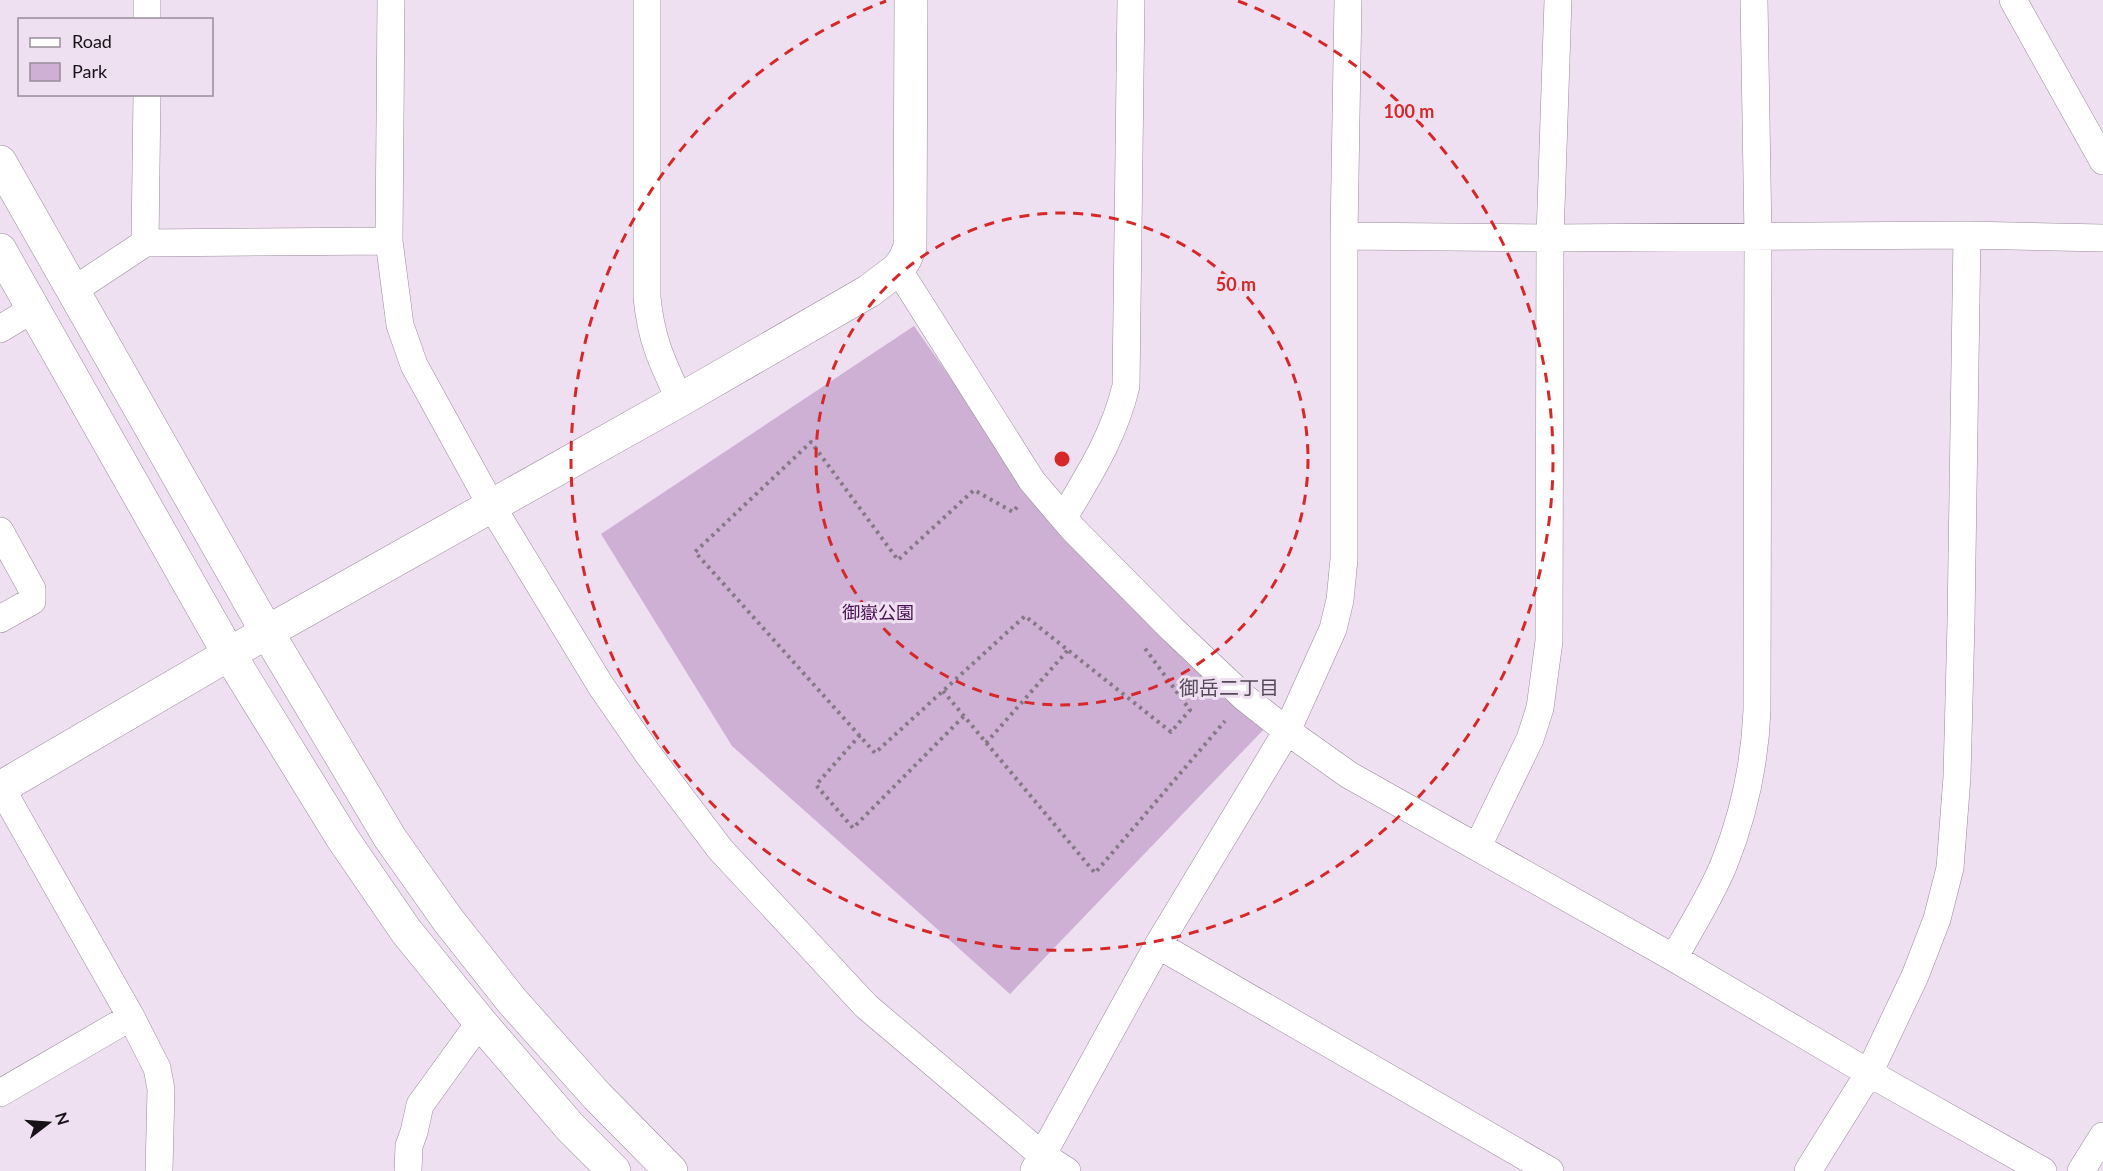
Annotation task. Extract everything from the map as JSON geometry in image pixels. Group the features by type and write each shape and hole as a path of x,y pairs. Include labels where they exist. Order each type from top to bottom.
{"street":[{"path":"147,0 147,18"},
{"path":"391,0 389,241 400,325 414,365 491,505 601,686 648,754 720,849 866,1006 1038,1163 1067,1171"},
{"path":"647,0 647,297 655,346 680,400"},
{"path":"159,1171 161,1089 157,1068 131,1017 0,788 267,632 680,400 868,291 898,269 910,246 911,0"},
{"path":"1064,517 1106,446 1119,414 1126,386 1131,0"},
{"path":"1038,1163 1158,945 1287,731 1333,629 1340,600 1344,559 1344,236 1348,0"},
{"path":"1478,846 1530,739 1540,708 1550,641 1550,238 1558,0"},
{"path":"1674,958 1724,866 1746,795 1755,748 1758,237 1754,0"},
{"path":"2013,0 2096,132 2103,161"},
{"path":"146,243 147,96"},
{"path":"0,162 267,632 390,838 448,920 512,1001 597,1096 671,1171"},
{"path":"1344,236 1550,238 1967,235 2103,238"},
{"path":"1808,1171 1869,1074 1915,976 1937,919 1950,868 1957,777 1967,235"},
{"path":"74,290 146,243 389,241"},
{"path":"0,250 229,654 343,839 406,931 480,1022 570,1127 614,1171"},
{"path":"898,269 1032,481 1073,529 1171,628 1245,698 1349,775 1478,846 1674,958 1869,1074 2043,1171"},
{"path":"0,329 33,309"},
{"path":"0,531 32,589 32,601 0,619"},
{"path":"1158,945 1550,1171"},
{"path":"0,1093 131,1017"},
{"path":"408,1171 409,1146 420,1105 480,1022"},
{"path":"2081,1171 2103,1136"}],"path":[{"path":"1032,481 1013,512 974,490 898,560 810,442 695,552 875,753 1025,616 1171,732 1190,710 1140,642"},
{"path":"986,743 1068,650"},
{"path":"943,691 1095,873 1245,698"},
{"path":"860,735 816,785 853,828 964,716"}],"green space":[{"name":"御嶽公園","path":"914,326 1062,536 1266,727 1010,994 732,746 601,534"}],"district":[{"name":"御岳二丁目","path":"1229,687"}]}
